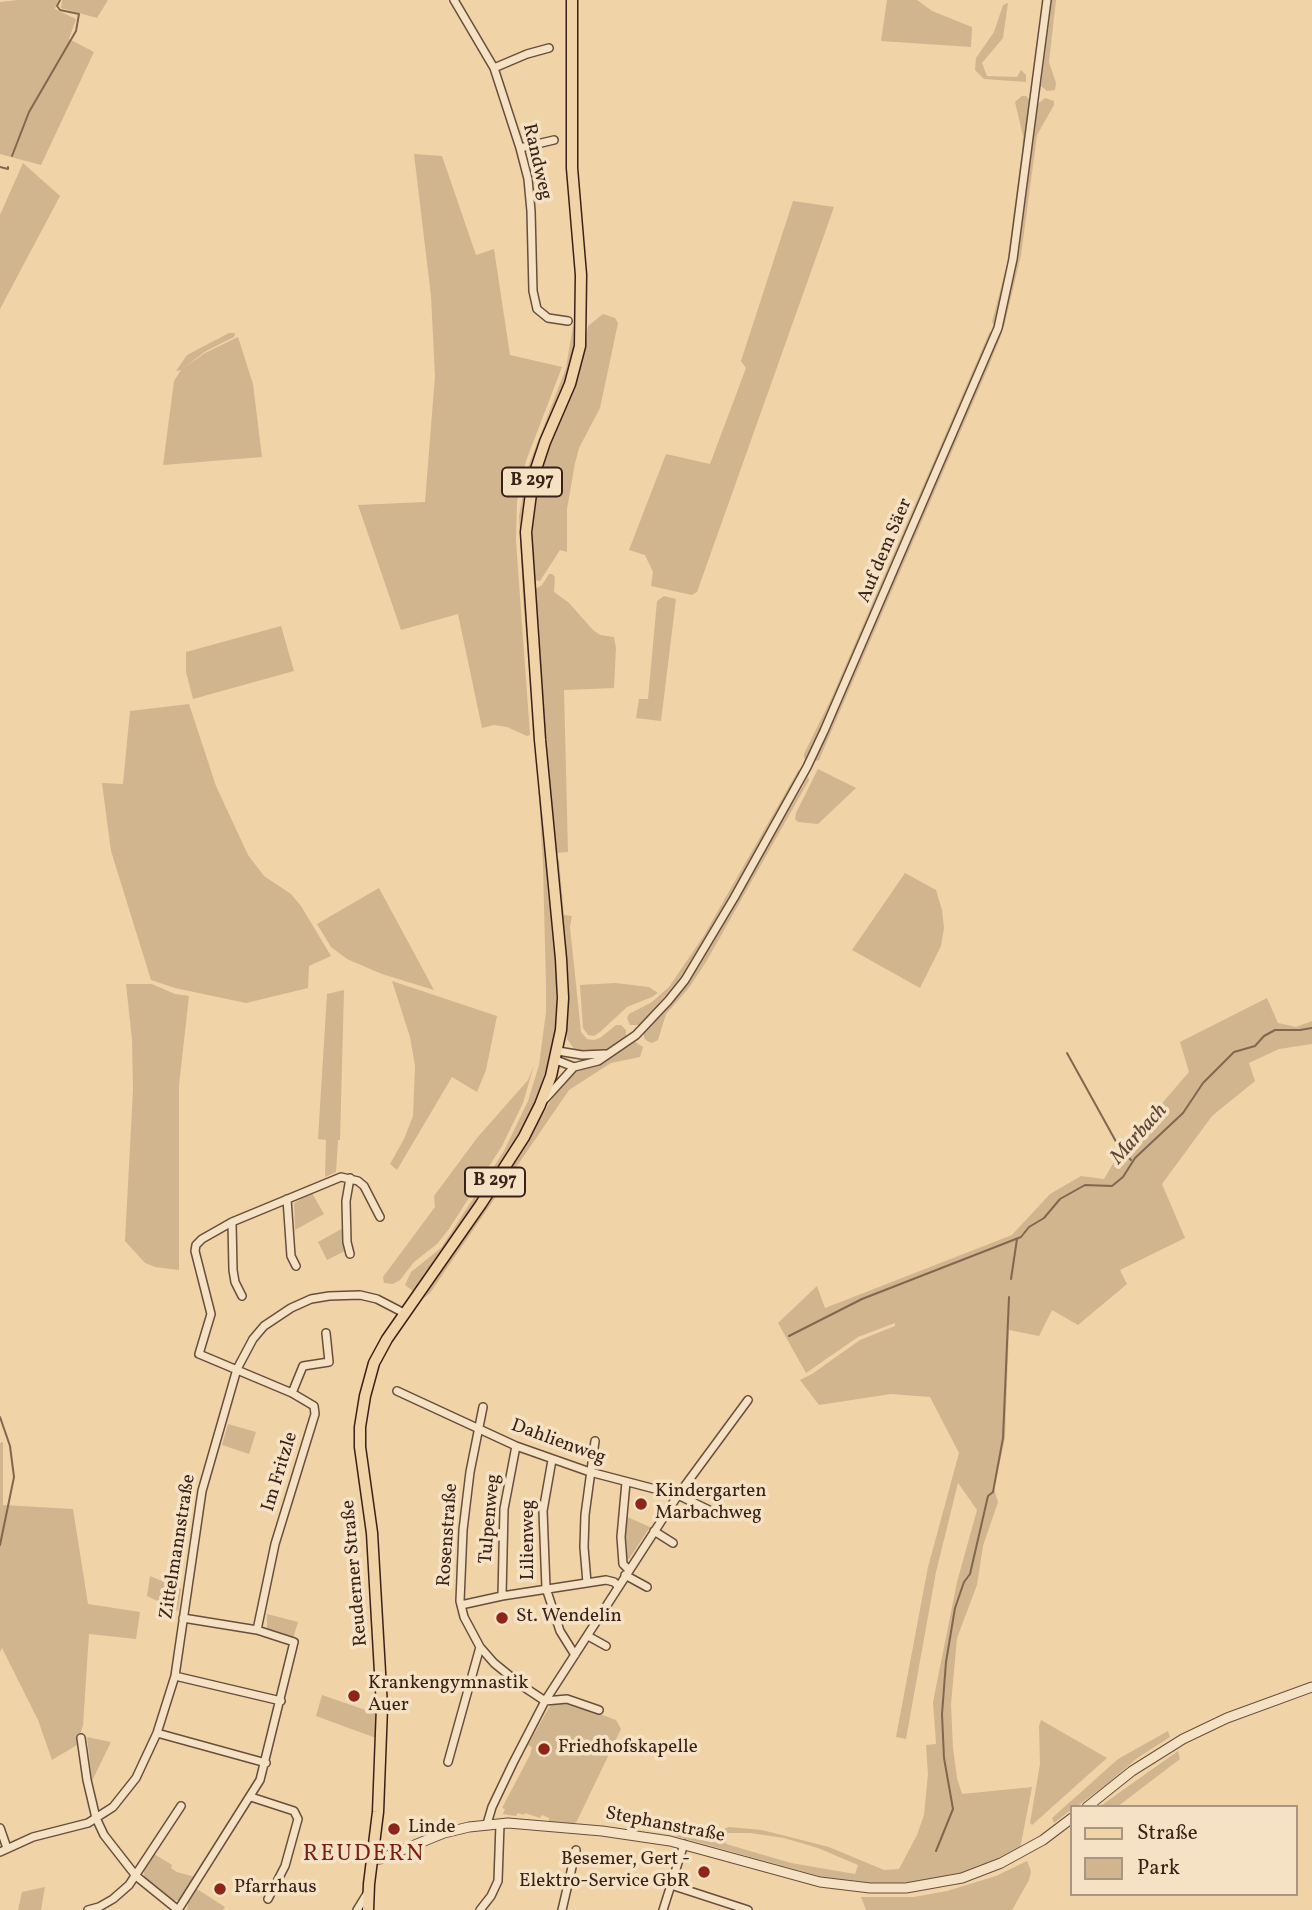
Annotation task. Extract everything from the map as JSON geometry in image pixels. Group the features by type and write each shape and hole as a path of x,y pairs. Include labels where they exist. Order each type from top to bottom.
{"main road":[{"name":"B 297","path":"540,1105 557,1056 563,1015 563,989 526,532 535,468 570,384 580,346 581,275 572,168 572,0"},
{"name":"Reuderner Straße","path":"368,1910 380,1779 381,1669 372,1533 360,1447 365,1395 374,1363 404,1313 518,1146 540,1105"}],"street":[{"name":"Randweg","path":"454,0 494,68 520,149 528,179 531,211 534,300 542,315 568,321"},
{"name":"Auf dem Säer","path":"540,1105 574,1067 598,1061 636,1035 685,980 807,767 998,328 1013,259 1047,0"},
{"path":"494,68 550,48"},
{"path":"520,149 554,141"},
{"path":"557,1056 609,1054"},
{"path":"557,1056 574,1067"},
{"path":"242,1296 233,1270 232,1222 333,1178 350,1178 364,1186 380,1217"},
{"path":"350,1178 346,1201 347,1242 351,1254"},
{"path":"286,1199 290,1256 296,1266"},
{"name":"Im Fritzle","path":"232,1222 198,1241 195,1251 211,1314 199,1354 310,1402 314,1406 315,1414 275,1544 257,1630"},
{"name":"Zittelmannstraße","path":"0,1828 4,1850 33,1837 88,1823 121,1799 136,1778 157,1733 175,1676 202,1491 237,1369 253,1339 264,1326 291,1308 311,1299 360,1295 377,1299 404,1313"},
{"path":"292,1393 303,1366 329,1362 326,1333"},
{"name":"Dahlienweg","path":"397,1391 552,1460 678,1495 713,1512"},
{"path":"487,1824 497,1796 545,1701 678,1495 748,1400"},
{"name":"Rosenstraße","path":"483,1407 470,1472 463,1530 461,1605 468,1628 480,1647 494,1663 545,1701"},
{"path":"587,1583 585,1526 595,1441"},
{"name":"Tulpenweg","path":"502,1596 504,1509 516,1446"},
{"name":"Lilienweg","path":"552,1460 543,1511 545,1588 560,1631 575,1655"},
{"path":"626,1482 621,1537 623,1564 627,1572 647,1587"},
{"path":"654,1531 673,1543"},
{"path":"461,1605 545,1588 610,1580 618,1586"},
{"path":"81,1738 96,1818 109,1844 136,1876 178,1910 251,1797 266,1763 294,1642 257,1630 183,1618"},
{"path":"588,1636 606,1646"},
{"path":"448,1762 480,1647"},
{"path":"175,1676 281,1701"},
{"path":"1090,1805 1132,1771 1183,1739 1227,1718 1312,1687"},
{"path":"545,1701 566,1699 598,1710"},
{"path":"157,1733 266,1763"},
{"path":"251,1797 293,1811 298,1819 285,1866 268,1899"},
{"path":"88,1910 113,1899 136,1876 181,1806"},
{"name":"Stephanstraße","path":"372,1859 380,1859 444,1833 500,1824 602,1831 684,1844 820,1882 885,1889 928,1885 962,1878 1028,1849 1070,1819"},
{"path":"480,1910 498,1881 500,1824"},
{"path":"663,1910 684,1844"},
{"path":"562,1910 576,1850"},
{"path":"671,1885 748,1910"},
{"path":"357,1910 368,1891"}],"green space":[{"path":"58,0 55,9 76,19 69,39 94,52 41,165 0,154 0,2"},
{"path":"62,0 108,0 97,18 61,8"},
{"path":"887,0 917,0 932,11 972,27 971,47 881,41"},
{"path":"1052,0 1056,0 1049,62 1056,83 1055,90 1047,91 1041,86"},
{"path":"1008,3 1003,38 982,63 987,76 1017,77 1021,70 1026,75 1026,82 984,79 975,70 976,58 994,32 1003,5"},
{"path":"1022,96 1032,102 1010,265 994,325 992,322 1007,264 1022,151 1023,136 1015,102"},
{"path":"1045,98 1054,101 1054,105 1037,135 1021,255 1004,327 1002,326 1018,259 1038,104"},
{"path":"414,154 442,156 476,255 494,249 510,355 562,367 526,461 517,502 516,541 530,735 527,736 507,727 494,725 482,728 458,614 401,630 358,505 425,502 435,376 431,296"},
{"path":"23,163 60,196 0,309 0,215"},
{"path":"793,201 834,207 697,592 692,595 651,586 653,572 645,555 629,550 666,454 710,464 746,368 741,361"},
{"path":"603,314 615,318 618,323 600,408 579,448 575,463 567,509 567,552 560,550 540,581 534,580 532,521 544,456 577,379 588,326"},
{"path":"573,326 576,326 578,334 570,371 534,460 526,488 523,513 522,540 535,737 519,516 528,467 566,368"},
{"path":"990,331 992,334 832,705 807,759 804,759 804,754 831,699"},
{"path":"1001,332 988,368 817,761 815,758"},
{"path":"229,333 235,333 234,337 206,351 182,369 205,353 238,337 253,384 262,457 163,465 174,381 181,370 176,371 187,355"},
{"path":"549,574 555,577 554,592 569,603 593,630 600,635 614,637 616,648 614,688 564,690 568,852 555,853 534,590 542,585"},
{"path":"664,596 676,599 661,721 636,718 639,699 648,699 657,601"},
{"path":"281,626 294,671 193,699 186,672 186,652"},
{"path":"189,704 216,786 248,855 264,876 291,894 301,906 331,956 309,966 308,988 246,1003 175,988 151,980 111,851 102,783 123,784 130,711"},
{"path":"536,745 557,977 555,1029 550,1056 537,1098 513,1146 451,1240 413,1291 405,1285 411,1272 441,1248 504,1151 528,1101 539,1065 546,1012 546,985"},
{"path":"799,769 700,951 640,1025 630,1025 627,1018 629,1014 652,1002 669,987 703,937"},
{"path":"818,769 856,788 818,824 798,822 795,819 796,813"},
{"path":"808,777 809,780 706,962 688,989 666,1014 658,1040 652,1043 647,1041 644,1031 670,1003 702,959"},
{"path":"559,859 564,915 572,916 570,927 581,1032 587,1039 594,1040 616,1025 621,1025 626,1030 626,1037 604,1051 575,1050 567,1039 567,977 556,862"},
{"path":"905,873 936,890 942,910 944,928 941,946 920,988 852,950"},
{"path":"379,888 434,990 382,974 347,959 331,947 317,924"},
{"path":"392,981 497,1016 486,1070 477,1092 452,1077 397,1170 390,1164 413,1116 415,1066 410,1037"},
{"path":"615,983 649,987 658,993 627,1007 594,1036 588,1035 583,1028 580,985"},
{"path":"126,984 152,984 175,994 189,996 179,1085 179,1270 145,1263 125,1241 133,1090 132,1040"},
{"path":"344,990 340,1140 336,1172 325,1177 326,1140 318,1139 327,994"},
{"path":"1267,998 1278,1023 1296,1027 1312,1021 1312,1044 1279,1049 1249,1063 1255,1081 1212,1116 1162,1184 1185,1238 1120,1270 1127,1284 1078,1325 1052,1310 1039,1336 1009,1330 1005,1438 994,1489 998,1502 983,1546 977,1585 957,1638 951,1704 953,1748 962,1794 1032,1787 1020,1849 989,1865 962,1874 928,1882 890,1886 834,1880 675,1836 678,1823 709,1835 729,1827 762,1830 829,1847 884,1870 899,1869 924,1815 928,1774 926,1745 936,1744 933,1702 957,1582 977,1510 958,1483 936,1572 906,1739 896,1737 928,1567 959,1453 930,1397 891,1394 819,1405 800,1380 860,1340 895,1326 895,1323 858,1337 806,1373 778,1323 817,1286 825,1308 1012,1235 1050,1194 1081,1176 1104,1179 1120,1152 1189,1072 1180,1042","holes":["728,1833 784,1838 818,1848 858,1865 855,1874 791,1863 726,1844"]},
{"path":"634,1041 643,1047 640,1057 611,1063 569,1090 430,1293 423,1299 522,1150 557,1090 573,1072 600,1064"},
{"path":"534,1065 523,1103 502,1146 449,1229 437,1244 414,1262 400,1280 393,1284 384,1283 383,1277 435,1207 434,1196 477,1138 528,1080"},
{"path":"312,1193 324,1214 295,1230 294,1203"},
{"path":"345,1227 347,1250 327,1260 318,1242"},
{"path":"228,1424 256,1432 249,1454 222,1445"},
{"path":"3,1442 3,1505 73,1509 88,1604 140,1612 136,1639 89,1634 83,1725 77,1745 52,1760 38,1720 2,1648 0,1652 0,1443"},
{"path":"625,1516 650,1527 629,1559 625,1559"},
{"path":"150,1576 181,1589 178,1611 147,1596"},
{"path":"267,1614 298,1622 293,1639 267,1629"},
{"path":"322,1695 377,1714 376,1738 316,1716"},
{"path":"567,1702 616,1720 621,1729 577,1821 573,1825 549,1823 549,1818 542,1815 540,1818 525,1813 518,1813 516,1816 503,1814 505,1809 502,1808 530,1755 532,1747 528,1745 548,1709 553,1703"},
{"path":"1041,1720 1107,1758 1032,1825 1030,1823 1040,1764"},
{"path":"1168,1731 1170,1737 1136,1759 1079,1805 1070,1805 1070,1811 1054,1823 1052,1818 1118,1759"},
{"path":"87,1737 111,1742 92,1781"},
{"path":"1178,1751 1180,1759 1120,1805 1102,1805"},
{"path":"154,1854 172,1865 171,1868 177,1872 195,1877 179,1900 171,1901 144,1877 144,1870"},
{"path":"1027,1861 1031,1871 1029,1880 1012,1910 866,1910 861,1897 914,1897 947,1891 996,1876"},
{"path":"45,1887 41,1910 18,1910 22,1892"},
{"path":"197,1889 225,1907 223,1910 187,1910 188,1903"}],"waterway":[{"path":"12,156 29,112 76,31 79,14 60,10 57,6 60,0"},
{"path":"0,167 8,167"},
{"name":"Marbach","path":"789,1336 862,1299 1021,1237 1029,1227 1044,1218 1060,1199 1085,1185 1112,1186 1123,1177 1135,1158 1183,1113 1203,1083 1234,1052 1255,1046 1264,1036 1275,1030 1312,1028"},
{"path":"1067,1053 1119,1147 1131,1160"},
{"path":"1011,1279 1017,1239"},
{"path":"936,1851 953,1809 944,1758 942,1714 946,1662 955,1608 964,1582 970,1574 988,1496 993,1492 1003,1438 1009,1297"},
{"path":"0,1417 10,1446 14,1477 0,1545"}],"place":[{"name":"Kindergarten Marbachweg","path":"641,1504"},
{"name":"St. Wendelin","path":"502,1618"},
{"name":"Krankengymnastik Auer","path":"354,1696"},
{"name":"Friedhofskapelle","path":"544,1749"},
{"name":"Linde","path":"394,1829"},
{"name":"Besemer, Gert - Elektro-Service GbR","path":"704,1872"},
{"name":"Pfarrhaus","path":"220,1889"}],"district":[{"name":"REUDERN","path":"364,1856"}]}
